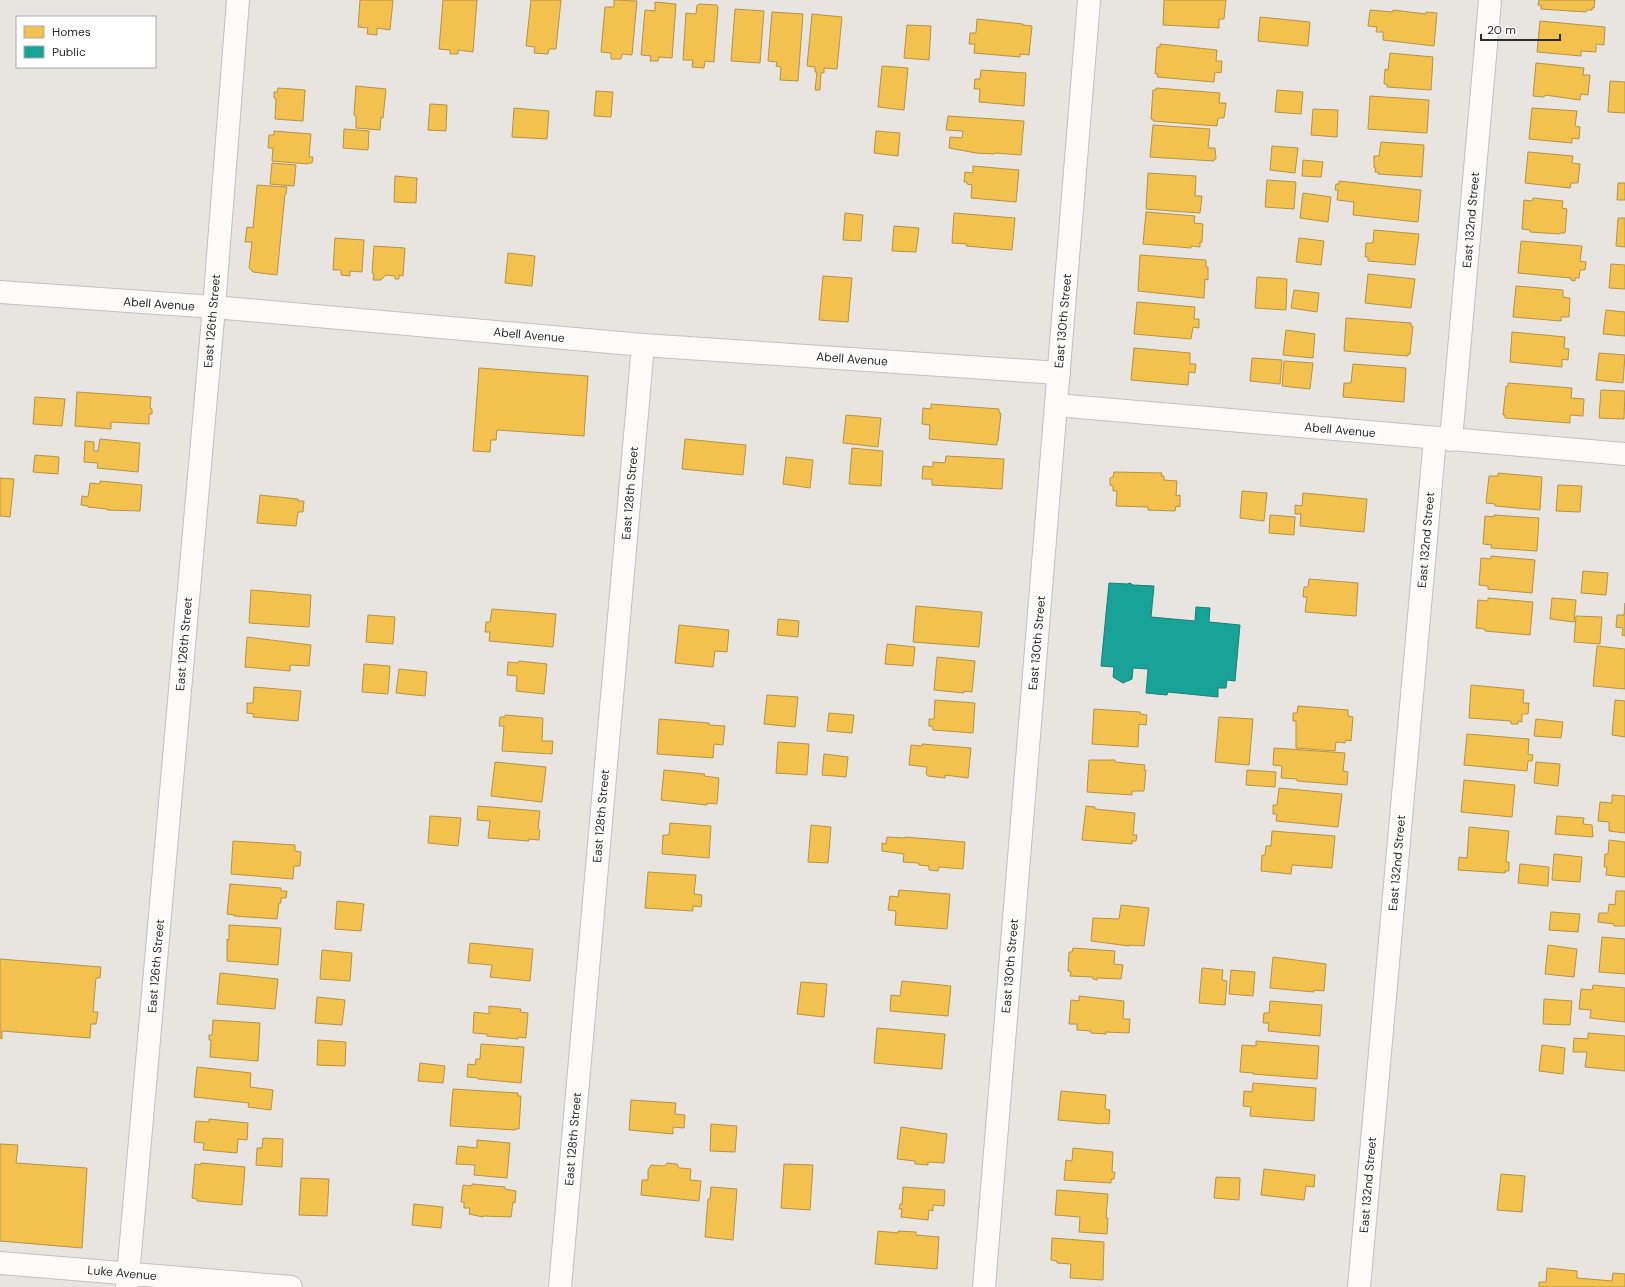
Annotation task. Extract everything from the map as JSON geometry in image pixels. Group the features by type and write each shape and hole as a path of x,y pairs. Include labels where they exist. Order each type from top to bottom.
{"street":[{"name":"East 126th Street","path":"128,1280 214,307 238,0"},
{"name":"East 130th Street","path":"984,1287 1089,0"},
{"name":"East 132nd Street","path":"1359,1287 1443,439 1490,0"},
{"name":"Abell Avenue","path":"0,292 214,307 643,345 1059,374"},
{"name":"East 128th Street","path":"560,1287 643,345"},
{"name":"Abell Avenue","path":"1056,405 1625,454"},
{"name":"Luke Avenue","path":"0,1263 128,1280 291,1287"}],"building: Homes":[{"path":"360,0 393,0 390,30 377,28 377,35 367,34 368,28 358,27"},
{"path":"443,0 477,0 473,52 458,50 458,54 450,54 450,50 439,49"},
{"path":"531,0 561,0 556,49 549,49 548,54 534,53 535,47 526,46"},
{"path":"614,0 637,1 632,55 622,54 621,59 611,59 611,53 601,52 605,7 614,7"},
{"path":"1164,0 1226,0 1224,19 1219,19 1219,28 1163,25"},
{"path":"1539,0 1595,0 1594,8 1592,8 1592,10 1587,10 1586,12 1541,9 1541,5 1538,5"},
{"path":"655,2 676,4 672,58 659,57 658,61 650,61 651,56 641,55 645,10 655,11"},
{"path":"697,5 717,5 718,7 714,62 705,61 704,68 692,67 693,60 683,60 686,13 696,14"},
{"path":"735,9 764,11 760,63 731,61"},
{"path":"1370,10 1393,12 1393,10 1426,14 1426,12 1437,13 1434,46 1383,40 1383,32 1376,32 1377,27 1368,26"},
{"path":"772,12 803,14 798,81 780,80 781,67 776,66 777,62 768,61"},
{"path":"812,14 842,17 837,69 824,68 824,73 821,73 820,90 815,90 817,72 815,72 815,67 807,66"},
{"path":"1260,17 1310,22 1308,46 1258,41"},
{"path":"977,19 1032,26 1029,55 1020,54 1020,57 974,53 975,44 969,44 970,33 976,33"},
{"path":"1540,21 1605,27 1604,45 1596,44 1596,52 1581,51 1581,56 1537,52"},
{"path":"907,25 931,26 929,60 904,58"},
{"path":"1160,44 1217,50 1216,61 1222,61 1221,73 1215,72 1214,82 1157,77 1158,74 1155,74 1157,47 1160,47"},
{"path":"1390,53 1433,57 1431,90 1387,87 1387,84 1384,84 1385,69 1388,70"},
{"path":"1536,63 1584,68 1583,75 1590,75 1588,95 1581,94 1580,100 1545,95 1544,97 1533,96"},
{"path":"882,66 908,68 904,110 878,107"},
{"path":"981,70 1026,73 1024,106 979,102 980,89 974,89 975,79 980,79"},
{"path":"1610,81 1625,82 1625,113 1608,112"},
{"path":"356,86 386,89 383,118 381,117 380,130 356,128 356,116 354,115"},
{"path":"278,88 305,90 303,121 275,119 276,99 274,98 274,92 277,92"},
{"path":"1156,88 1220,93 1219,103 1226,103 1224,118 1218,118 1217,126 1153,121 1153,119 1151,119 1153,90 1156,90"},
{"path":"1277,90 1303,92 1301,114 1275,112"},
{"path":"596,91 613,92 611,117 594,116"},
{"path":"1370,96 1429,100 1427,133 1368,129"},
{"path":"430,104 447,105 446,131 428,130"},
{"path":"514,108 549,111 547,139 512,137"},
{"path":"1532,108 1577,111 1575,126 1580,127 1579,139 1572,138 1572,143 1529,139"},
{"path":"1313,109 1338,110 1337,137 1311,135"},
{"path":"948,116 1024,121 1021,155 976,153 949,148 950,137 962,138 963,131 946,130"},
{"path":"1153,125 1210,129 1208,148 1215,148 1216,159 1214,159 1214,161 1150,157"},
{"path":"344,129 369,131 368,150 343,148"},
{"path":"274,131 311,134 309,157 313,157 312,163 272,161 273,148 268,148 269,135 274,135"},
{"path":"876,131 900,133 898,156 874,153"},
{"path":"1381,142 1424,145 1422,177 1378,174 1379,172 1375,172 1376,168 1374,168 1374,156 1379,156"},
{"path":"1272,146 1298,148 1295,173 1270,170"},
{"path":"1528,152 1573,156 1572,163 1580,164 1578,183 1571,183 1570,188 1525,183"},
{"path":"1303,160 1323,162 1321,177 1302,176"},
{"path":"272,163 296,165 294,186 270,184"},
{"path":"973,166 1019,170 1016,202 971,198 972,185 964,182 965,172 973,173"},
{"path":"1148,173 1196,176 1195,196 1202,196 1200,213 1146,209"},
{"path":"395,176 417,178 416,203 394,202"},
{"path":"1267,180 1296,182 1294,209 1265,207"},
{"path":"1339,181 1421,190 1418,222 1353,215 1354,202 1337,200 1338,190 1335,190 1336,184 1339,184"},
{"path":"1618,183 1625,183 1625,200 1617,200"},
{"path":"257,185 287,187 277,275 253,272 249,268 252,242 245,242 247,227 253,228"},
{"path":"1303,193 1331,197 1328,222 1300,218"},
{"path":"1533,198 1563,201 1562,208 1567,209 1565,233 1530,232 1530,230 1522,229 1524,200 1532,201"},
{"path":"1146,212 1195,216 1194,223 1203,224 1202,242 1200,242 1200,247 1191,246 1191,248 1143,244"},
{"path":"845,213 863,215 861,241 843,240"},
{"path":"954,213 1015,218 1012,250 966,246 967,244 952,243"},
{"path":"1618,218 1625,218 1625,247 1616,246"},
{"path":"894,226 919,228 916,252 892,251"},
{"path":"1374,230 1419,234 1415,265 1368,261 1368,257 1365,257 1366,243 1373,243"},
{"path":"335,238 364,240 362,272 350,271 350,276 341,275 341,270 333,270"},
{"path":"1299,238 1324,241 1321,265 1296,262"},
{"path":"1521,241 1582,246 1580,261 1586,262 1585,270 1580,270 1579,278 1575,278 1575,281 1571,280 1571,278 1518,273"},
{"path":"374,246 405,248 403,276 399,275 399,279 395,279 395,276 386,275 381,280 373,280 374,274 372,273"},
{"path":"508,253 535,256 532,286 505,283"},
{"path":"1140,255 1206,260 1206,267 1208,267 1208,280 1205,279 1204,298 1138,291"},
{"path":"1611,264 1625,265 1625,289 1609,288"},
{"path":"1368,274 1415,279 1411,308 1365,303"},
{"path":"823,276 852,278 848,322 819,320"},
{"path":"1257,277 1287,279 1286,310 1255,308"},
{"path":"1516,286 1563,290 1563,297 1570,298 1569,317 1561,317 1561,321 1513,317"},
{"path":"1294,290 1319,293 1317,312 1291,308"},
{"path":"1137,302 1195,307 1194,319 1199,319 1199,328 1193,327 1191,339 1134,334"},
{"path":"1606,310 1625,312 1625,336 1603,334"},
{"path":"1346,318 1411,323 1411,326 1413,326 1410,354 1408,354 1408,356 1344,351"},
{"path":"1286,330 1315,334 1313,358 1283,355"},
{"path":"1512,332 1565,337 1564,348 1569,349 1568,360 1562,359 1562,367 1510,362"},
{"path":"1134,348 1190,353 1190,364 1196,364 1195,373 1189,372 1188,385 1131,380"},
{"path":"1599,353 1625,355 1623,383 1596,380"},
{"path":"1252,358 1282,360 1280,384 1250,381"},
{"path":"1284,361 1313,363 1310,389 1282,386"},
{"path":"1353,364 1406,368 1404,402 1343,397 1344,383 1351,383"},
{"path":"479,368 588,376 584,436 497,430 496,440 491,440 490,452 473,451"},
{"path":"1508,383 1572,388 1571,398 1584,399 1583,416 1570,415 1570,423 1505,418 1505,415 1503,415 1506,386 1508,386"},
{"path":"1601,390 1625,391 1624,419 1599,418"},
{"path":"77,392 151,397 150,408 152,409 152,414 149,414 149,424 111,422 111,429 75,426"},
{"path":"35,397 65,399 62,426 33,424"},
{"path":"931,404 999,409 999,413 1001,413 997,445 929,439 930,425 922,424 923,408 931,409"},
{"path":"846,415 881,418 878,447 843,443"},
{"path":"100,439 140,443 138,472 97,468 98,463 84,462 85,441 94,442 94,451 98,451"},
{"path":"685,439 746,445 743,475 682,469"},
{"path":"852,448 883,451 881,486 849,484"},
{"path":"35,455 59,457 58,474 33,472"},
{"path":"946,456 1004,459 1002,489 932,485 932,479 922,479 923,466 933,467 933,462 945,463"},
{"path":"786,457 813,460 810,488 783,484"},
{"path":"1114,472 1162,473 1161,476 1164,476 1164,480 1177,481 1176,496 1180,495 1180,507 1176,506 1175,511 1148,510 1148,507 1116,506 1117,491 1113,491 1113,486 1110,485 1110,478 1113,477"},
{"path":"1498,473 1542,477 1540,510 1495,506 1495,504 1486,503 1489,476 1498,476"},
{"path":"0,478 14,479 10,517 0,516"},
{"path":"100,481 142,485 140,511 107,510 81,505 82,496 88,497 90,483 100,484"},
{"path":"1558,485 1582,486 1580,512 1556,511"},
{"path":"1242,491 1267,493 1264,521 1240,518"},
{"path":"1303,493 1367,499 1364,532 1300,526 1301,514 1295,514 1295,505 1302,506"},
{"path":"260,495 304,501 303,512 298,512 296,526 257,523"},
{"path":"1270,515 1295,517 1294,535 1269,533"},
{"path":"1494,515 1539,518 1537,551 1491,548 1492,545 1483,544 1485,516 1494,517"},
{"path":"1491,556 1535,560 1532,593 1488,589 1488,586 1479,585 1481,558 1491,559"},
{"path":"1583,571 1608,573 1606,595 1581,593"},
{"path":"1309,579 1358,583 1356,616 1305,612 1307,597 1303,597 1304,587 1308,587"},
{"path":"251,590 311,595 309,627 249,623"},
{"path":"1488,598 1533,602 1530,635 1485,631 1485,629 1476,628 1478,600 1488,601"},
{"path":"1552,598 1576,600 1574,622 1550,619"},
{"path":"1625,603 1625,636 1622,635 1623,628 1616,627 1617,615 1624,615"},
{"path":"916,606 982,612 979,647 913,642"},
{"path":"492,609 556,614 553,647 489,641 490,632 485,632 486,622 490,622"},
{"path":"368,615 395,617 393,644 366,642"},
{"path":"1576,616 1602,617 1600,644 1574,642"},
{"path":"778,619 799,621 798,637 777,635"},
{"path":"679,625 729,630 727,652 715,651 713,667 675,663"},
{"path":"247,637 311,645 309,666 290,665 290,671 245,667"},
{"path":"887,644 915,647 913,666 885,664"},
{"path":"1597,646 1625,649 1625,689 1593,686"},
{"path":"937,657 975,661 972,692 964,691 964,693 934,690"},
{"path":"519,661 547,664 544,694 516,691 517,676 507,675 508,662 518,663"},
{"path":"364,664 390,666 388,694 362,692"},
{"path":"399,669 427,672 425,696 396,693"},
{"path":"1471,685 1524,690 1523,703 1529,703 1528,714 1522,714 1522,722 1518,721 1518,724 1511,724 1511,721 1469,718"},
{"path":"254,687 301,691 298,721 253,717 254,714 247,713 247,703 253,703"},
{"path":"767,695 798,697 795,727 764,724"},
{"path":"935,700 975,703 973,733 933,730 933,727 929,726 929,719 934,719"},
{"path":"1615,700 1625,701 1625,737 1612,735"},
{"path":"1298,706 1348,710 1348,716 1353,717 1351,741 1346,740 1345,743 1336,742 1335,751 1296,748 1296,721 1293,721 1293,713 1297,713"},
{"path":"1094,709 1140,712 1140,714 1147,715 1146,725 1139,724 1138,747 1092,744"},
{"path":"829,713 854,715 852,733 827,731"},
{"path":"505,715 543,718 542,741 553,741 552,754 502,751 504,726 499,726 500,717 505,717"},
{"path":"1219,717 1253,719 1249,765 1215,762"},
{"path":"659,719 709,723 709,725 725,726 723,745 714,744 713,758 657,754"},
{"path":"1536,719 1563,722 1561,738 1534,736"},
{"path":"1467,734 1529,739 1528,754 1533,755 1532,761 1528,761 1527,771 1464,765"},
{"path":"778,742 809,744 807,775 776,773"},
{"path":"922,744 971,748 968,778 945,775 945,778 928,776 926,774 927,767 909,765 911,745 922,746"},
{"path":"1274,748 1345,753 1343,771 1348,772 1347,785 1297,781 1297,779 1281,778 1282,766 1273,765"},
{"path":"824,754 848,757 846,777 822,775"},
{"path":"1089,760 1115,760 1115,762 1145,765 1144,791 1132,791 1132,795 1087,792"},
{"path":"495,762 546,767 542,802 491,796"},
{"path":"1536,762 1560,764 1558,786 1534,783"},
{"path":"664,770 705,774 704,776 719,778 717,804 707,803 707,805 661,800"},
{"path":"1247,770 1276,772 1275,787 1246,785"},
{"path":"1464,780 1515,785 1512,817 1461,812"},
{"path":"1279,788 1342,794 1338,827 1276,821 1277,814 1273,814 1273,805 1277,805"},
{"path":"1612,795 1625,796 1625,833 1609,831 1609,822 1598,821 1600,802 1612,803"},
{"path":"478,806 540,811 538,829 540,830 539,840 528,839 529,841 488,838 490,821 477,820"},
{"path":"1086,806 1095,807 1095,809 1135,813 1133,835 1137,835 1136,841 1132,841 1132,844 1082,840"},
{"path":"430,816 461,818 458,846 428,843"},
{"path":"1557,816 1584,818 1583,824 1592,825 1593,837 1555,834"},
{"path":"670,823 711,826 709,858 662,854 663,835 669,835"},
{"path":"811,825 831,827 828,863 808,862"},
{"path":"1469,827 1509,831 1506,862 1509,862 1509,871 1505,871 1505,873 1458,870 1459,857 1467,858"},
{"path":"1272,831 1335,836 1332,868 1292,865 1291,874 1261,871 1262,855 1265,855 1266,846 1271,846"},
{"path":"887,837 965,842 963,869 939,867 938,871 929,870 929,866 919,865 919,863 903,862 904,854 882,851 882,843 886,844"},
{"path":"1609,840 1625,842 1625,877 1606,875 1607,867 1604,867 1605,854 1608,854"},
{"path":"233,841 295,845 295,851 301,852 300,866 294,866 293,879 231,874"},
{"path":"1554,854 1582,857 1580,882 1552,880"},
{"path":"1520,864 1549,867 1548,886 1518,883"},
{"path":"648,872 696,875 694,894 702,895 701,907 693,906 693,911 645,908"},
{"path":"230,884 281,888 281,891 287,891 286,898 281,898 281,903 279,903 277,919 234,916 227,914"},
{"path":"899,890 950,894 947,929 895,925 896,911 888,910 890,896 898,897"},
{"path":"1616,891 1625,891 1625,926 1614,926 1614,924 1598,922 1599,913 1608,913 1609,904 1615,905"},
{"path":"337,901 364,904 361,931 335,929"},
{"path":"1121,905 1149,908 1144,946 1129,946 1091,941 1093,918 1119,919"},
{"path":"1551,912 1580,914 1578,932 1549,930"},
{"path":"229,925 281,928 278,965 227,961 227,939 229,940"},
{"path":"1602,937 1625,939 1625,974 1599,972"},
{"path":"470,943 533,949 530,981 490,977 492,965 468,963"},
{"path":"1548,945 1577,949 1574,977 1545,974"},
{"path":"1073,948 1115,951 1114,964 1123,965 1121,979 1097,978 1097,980 1093,979 1093,977 1070,976 1071,972 1068,971 1069,952 1072,952"},
{"path":"322,950 352,953 350,981 320,979"},
{"path":"1273,957 1326,964 1324,991 1314,990 1314,992 1270,988"},
{"path":"0,959 101,967 100,978 96,978 93,1012 98,1012 96,1024 91,1024 90,1038 2,1031 2,1039 0,1038"},
{"path":"1202,968 1223,970 1222,980 1227,981 1225,1005 1199,1003"},
{"path":"1231,970 1255,972 1253,996 1229,994"},
{"path":"220,973 278,979 275,1009 217,1004"},
{"path":"902,981 951,986 948,1016 890,1011 891,995 900,996"},
{"path":"801,982 827,984 824,1017 797,1014"},
{"path":"1593,985 1625,988 1625,1022 1590,1018 1591,1010 1579,1009 1581,989 1592,990"},
{"path":"1079,996 1124,1001 1123,1019 1130,1019 1129,1033 1106,1032 1106,1034 1077,1030 1077,1024 1069,1024 1071,1000 1079,1001"},
{"path":"317,997 345,1000 342,1025 315,1023"},
{"path":"1544,999 1572,1001 1570,1025 1543,1024"},
{"path":"1270,1001 1322,1005 1320,1036 1268,1031 1269,1023 1263,1023 1264,1013 1269,1013"},
{"path":"489,1006 521,1009 520,1012 528,1013 526,1038 518,1037 518,1039 473,1033 474,1012 489,1014"},
{"path":"213,1020 260,1023 258,1061 210,1057 211,1040 209,1040 209,1035 212,1035"},
{"path":"877,1028 945,1034 942,1069 874,1063"},
{"path":"1588,1033 1625,1036 1625,1071 1585,1067 1587,1052 1573,1052 1574,1038 1588,1039"},
{"path":"318,1040 346,1042 345,1066 317,1065"},
{"path":"1256,1041 1319,1046 1317,1079 1240,1072 1242,1045 1256,1046"},
{"path":"481,1044 524,1047 521,1083 467,1077 468,1064 475,1065 476,1059 480,1059"},
{"path":"1542,1045 1565,1048 1563,1074 1539,1071"},
{"path":"420,1063 445,1066 443,1083 418,1081"},
{"path":"197,1067 251,1073 250,1087 273,1090 271,1110 248,1107 249,1103 194,1097"},
{"path":"1253,1083 1316,1088 1314,1121 1250,1116 1251,1107 1243,1106 1244,1091 1252,1092"},
{"path":"453,1089 518,1093 518,1096 521,1096 519,1129 450,1126"},
{"path":"1061,1091 1106,1095 1105,1109 1110,1110 1109,1124 1058,1120"},
{"path":"631,1100 676,1103 675,1114 685,1115 684,1128 673,1127 673,1134 629,1130"},
{"path":"209,1119 248,1123 247,1140 238,1139 237,1153 203,1150 204,1143 194,1142 196,1121 209,1122"},
{"path":"711,1124 737,1126 735,1152 710,1151"},
{"path":"901,1127 947,1134 944,1163 928,1162 928,1165 915,1164 915,1161 897,1159"},
{"path":"263,1138 283,1139 282,1167 256,1165 257,1148 262,1148"},
{"path":"477,1140 510,1143 507,1178 474,1175 475,1165 456,1164 458,1146 477,1148"},
{"path":"0,1144 18,1145 16,1163 87,1168 82,1248 0,1241"},
{"path":"1073,1148 1113,1152 1112,1172 1115,1172 1114,1179 1111,1179 1111,1183 1064,1180 1066,1160 1072,1161"},
{"path":"201,1163 245,1167 242,1205 197,1201 197,1199 192,1198 195,1164 201,1165"},
{"path":"667,1163 677,1164 679,1168 691,1169 690,1180 701,1181 699,1201 641,1195 642,1180 648,1180 648,1170 651,1165 664,1166"},
{"path":"784,1164 813,1165 810,1210 781,1208"},
{"path":"1264,1169 1315,1175 1314,1187 1306,1186 1304,1200 1261,1195"},
{"path":"1501,1174 1525,1176 1522,1212 1497,1210"},
{"path":"1216,1177 1240,1178 1239,1200 1214,1198"},
{"path":"301,1178 329,1179 327,1216 299,1215"},
{"path":"472,1184 505,1187 505,1189 516,1191 515,1203 513,1202 511,1217 483,1217 469,1214 470,1208 464,1208 464,1202 461,1202 463,1185 472,1186"},
{"path":"711,1187 737,1189 733,1240 705,1237 708,1199 710,1199"},
{"path":"903,1187 945,1190 944,1206 933,1205 933,1211 929,1210 928,1220 901,1217 902,1209 899,1209 900,1204 902,1204"},
{"path":"1057,1190 1108,1194 1106,1218 1108,1218 1107,1234 1079,1232 1080,1217 1055,1215"},
{"path":"414,1204 443,1207 441,1228 412,1225"},
{"path":"878,1231 898,1233 898,1231 916,1232 916,1235 939,1237 937,1269 875,1264"},
{"path":"1052,1238 1104,1242 1103,1280 1070,1278 1071,1264 1057,1263 1057,1261 1051,1260"},
{"path":"1547,1268 1577,1271 1577,1278 1612,1281 1613,1273 1625,1274 1625,1287 1539,1287 1539,1282 1546,1282"}],"building: Public":[{"path":"1109,583 1130,583 1133,585 1154,586 1151,617 1195,621 1196,607 1210,608 1209,622 1240,625 1235,681 1227,680 1226,688 1218,688 1218,697 1168,692 1167,695 1146,693 1148,669 1133,668 1132,679 1123,683 1113,677 1114,667 1101,666"}]}
